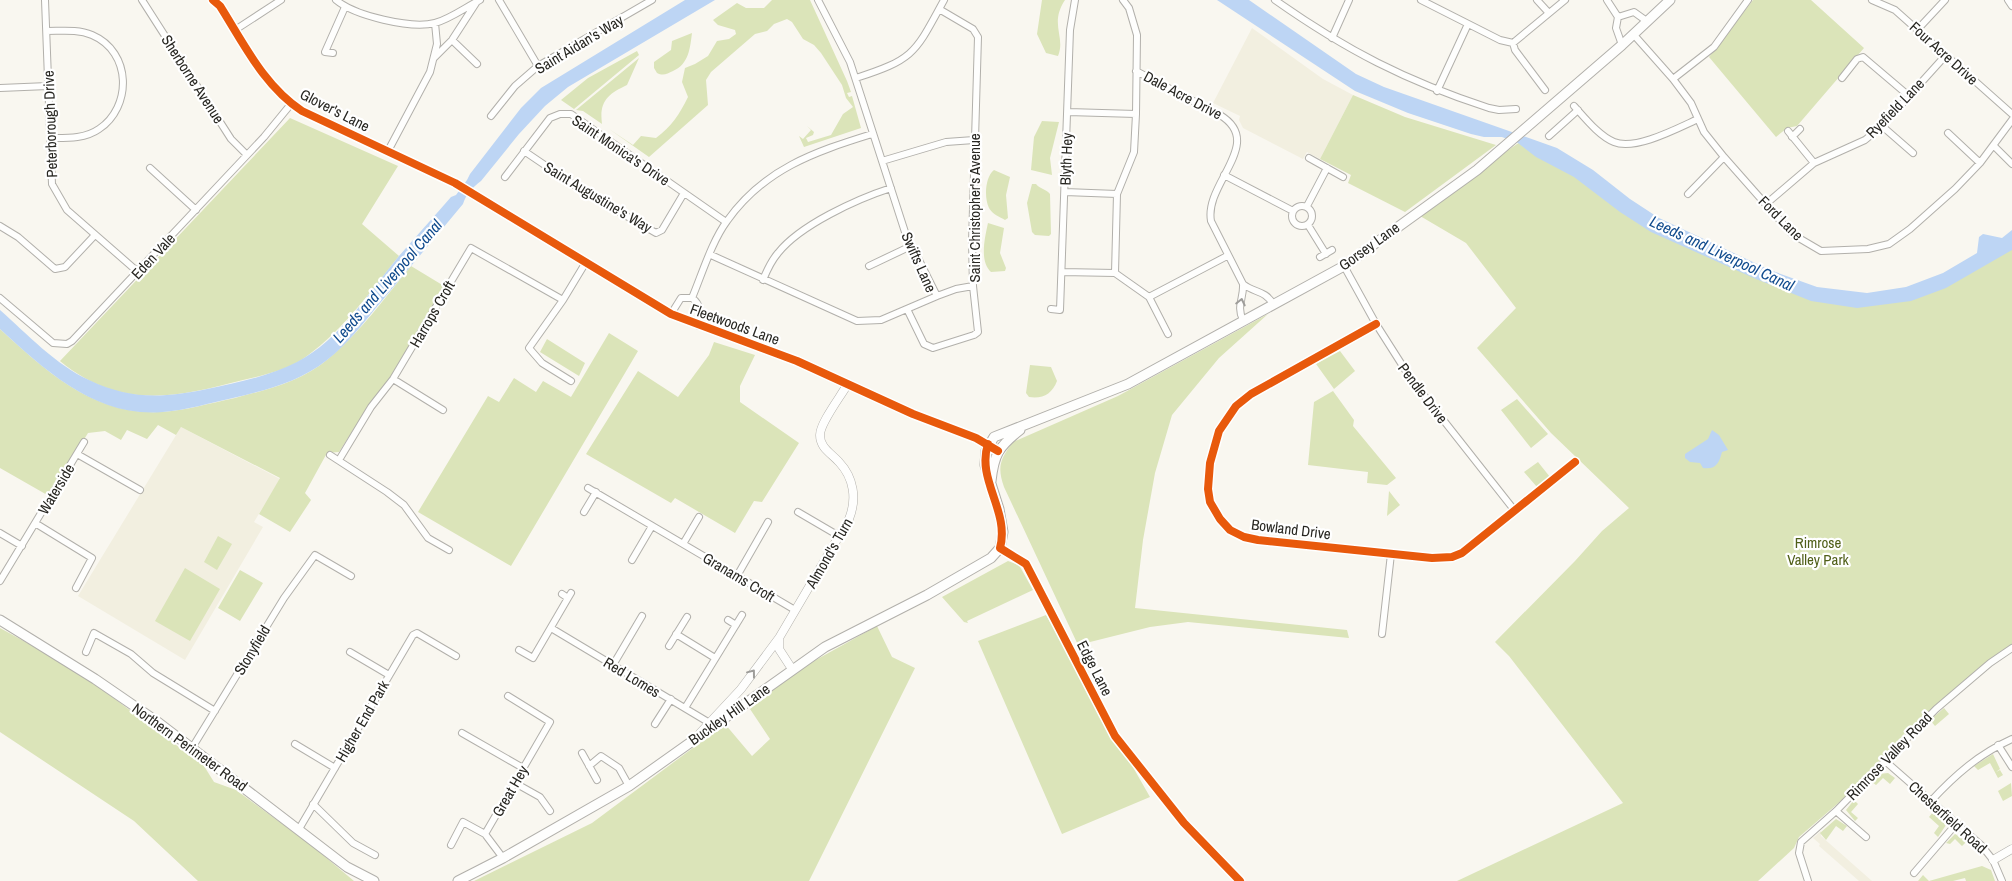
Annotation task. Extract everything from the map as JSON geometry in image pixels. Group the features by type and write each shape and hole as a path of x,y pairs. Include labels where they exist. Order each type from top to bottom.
{"main road":[{"name":"Gorsey Lane","path":"988,444 998,435 1024,427 1128,384 1344,266 1415,213 1465,179 1634,35 1670,0"},
{"name":"Gorsey Lane","path":"998,451 1024,427"},
{"path":"988,444 985,465 1003,525 1000,548"},
{"path":"991,485 994,460 998,451"},
{"name":"Buckley Hill Lane","path":"458,881 503,858 628,786 711,724 792,669 839,639 975,568 991,558 1000,548"},
{"name":"Northern Perimeter Road","path":"0,620 95,679 192,748 364,879 374,881"}],"street":[{"name":"Peterborough Drive","path":"45,0 50,175 55,192 67,210 138,272"},
{"name":"Sherborne Avenue","path":"142,0 231,139 247,155"},
{"name":"Glover's Lane","path":"215,0 270,83 292,104 455,183 477,196"},
{"path":"235,30 281,0"},
{"path":"336,0 345,7 392,22 435,23 478,1"},
{"path":"499,0 538,66"},
{"name":"Saint Aidan's Way","path":"491,116 515,86 538,66 652,0"},
{"name":"Swifts Lane","path":"711,255 857,321 881,320 937,296 911,246 872,134 846,51 818,0"},
{"path":"856,78 906,58 921,41 944,0"},
{"name":"Blyth Hey","path":"1051,310 1060,310 1070,18 1075,0"},
{"path":"1115,273 1117,194 1134,152 1136,114 1135,25 1129,8 1122,0"},
{"path":"1275,0 1332,38 1377,63 1437,90 1494,109 1516,109"},
{"path":"1332,38 1349,0"},
{"path":"1421,0 1500,40 1513,43"},
{"path":"1537,0 1548,12"},
{"path":"1513,43 1548,12 1565,0"},
{"path":"1607,0 1618,17 1616,28 1622,45"},
{"path":"1673,79 1714,47 1748,0"},
{"name":"Four Acre Drive","path":"1872,0 1895,10 2012,114"},
{"path":"1918,30 1945,0"},
{"path":"2008,0 2012,6"},
{"path":"434,58 452,40 478,1"},
{"path":"333,53 325,52 345,7"},
{"name":"Saint Christopher's Avenue","path":"907,309 924,344 928,347 933,348 974,335 979,327 973,286 974,140 978,35 973,29 939,9"},
{"path":"1618,17 1634,12 1648,22"},
{"path":"388,151 430,72 437,44 435,23"},
{"path":"1437,90 1468,24"},
{"path":"47,31 83,32 103,42 117,58 122,68 124,86 113,116 98,130 76,137 50,138"},
{"name":"Ford Lane","path":"1634,35 1673,79 1691,103 1704,132 1724,157 1792,234 1820,251 1868,249 1889,244 1910,229 1955,189 1980,163 2012,120"},
{"path":"452,40 477,64"},
{"path":"1513,43 1514,50 1545,90"},
{"name":"Ryefield Lane","path":"1766,204 1814,162 1857,145 1882,126 1946,55"},
{"path":"1842,78 1857,59 1863,57 1908,96"},
{"name":"Dale Acre Drive","path":"1136,71 1231,121 1237,133 1238,142 1212,197 1209,214 1213,228 1243,284"},
{"path":"0,88 48,86"},
{"name":"Eden Vale","path":"0,298 53,343 67,344 138,272 292,104"},
{"path":"1549,136 1576,108 1606,137 1615,142 1628,145 1698,119"},
{"path":"1068,112 1136,114"},
{"name":"Saint Monica's Drive","path":"505,177 550,118 560,114 571,114 726,222"},
{"path":"1882,126 1912,153"},
{"path":"1800,129 1790,134 1814,162"},
{"path":"692,298 726,222 766,179 804,157 872,134"},
{"path":"1948,134 1980,163"},
{"path":"882,161 946,142 974,140"},
{"path":"1994,146 2012,164"},
{"name":"Saint Augustine's Way","path":"524,151 583,191 656,233 662,230 684,193"},
{"path":"1688,194 1724,157"},
{"path":"1309,158 1343,177"},
{"path":"150,168 196,210"},
{"path":"1307,206 1327,168"},
{"path":"1224,175 1293,211"},
{"path":"763,280 772,260 789,241 849,204 891,188"},
{"path":"1065,192 1117,194"},
{"name":"Fleetwoods Lane","path":"477,196 671,314 699,326 747,341 912,414 988,444 998,451"},
{"path":"1298,206 1307,206 1313,214 1312,220 1308,225 1301,226 1295,223 1292,217 1293,211 1298,206"},
{"path":"1308,225 1326,254"},
{"path":"0,226 18,237 55,269 60,270 95,235"},
{"path":"869,266 911,246"},
{"name":"Harrops Croft","path":"339,460 371,407 393,380 471,248 563,300"},
{"path":"1149,297 1227,256"},
{"path":"571,381 542,363 529,348 563,300 586,262"},
{"name":"Pendle Drive","path":"1344,266 1376,324 1411,379 1515,511"},
{"path":"1062,272 1115,273 1149,297 1168,334"},
{"path":"1243,284 1250,289 1266,294 1273,304"},
{"path":"1243,284 1243,294 1238,308 1243,320"},
{"path":"937,296 956,289 973,286"},
{"path":"671,314 681,298 692,298 697,303 701,313 699,326"},
{"name":"Bowland Drive","path":"1376,324 1256,390 1236,406 1216,440 1211,456 1208,489 1212,507 1230,530 1244,537 1391,554 1432,558 1456,556 1575,462"},
{"path":"393,380 444,410"},
{"name":"Almond's Turn","path":"711,724 741,689 779,638 854,509 854,491 846,472 821,445 820,433 847,384"},
{"name":"Waterside","path":"0,581 84,442"},
{"name":"Waterside","path":"77,454 140,490"},
{"path":"330,455 404,505 428,538 449,550"},
{"name":"Granams Croft","path":"588,488 795,610"},
{"path":"584,512 596,492"},
{"path":"798,512 839,536"},
{"path":"683,544 699,517"},
{"path":"737,576 768,522"},
{"name":"Waterside","path":"35,523 92,558 76,588"},
{"path":"632,560 652,526"},
{"path":"0,533 22,546"},
{"name":"Edge Lane","path":"1000,548 1026,564 1115,736 1184,824 1240,881"},
{"path":"1382,634 1391,554"},
{"name":"Stonyfield","path":"192,748 284,598 315,555 351,576"},
{"path":"519,650 533,658 551,628 567,595"},
{"path":"685,708 742,615"},
{"path":"614,665 642,616"},
{"path":"669,646 687,617"},
{"path":"728,620 736,625"},
{"name":"Red Lomes","path":"551,628 711,724"},
{"path":"86,652 94,633 131,654 153,673 215,711"},
{"name":"Higher End Park","path":"299,829 413,635 418,633 456,656"},
{"path":"676,634 716,658"},
{"path":"779,638 779,649 792,669"},
{"name":"Rimrose Valley Road","path":"1809,881 1799,853 1800,845 1811,832 1836,811 1936,709 1990,663 2012,648"},
{"name":"Higher End Park","path":"350,652 389,675"},
{"name":"Great Hey","path":"503,858 485,834 550,722 508,696"},
{"path":"655,724 671,699"},
{"path":"462,733 523,768"},
{"path":"1931,801 1961,770 1998,745 2012,739"},
{"name":"Higher End Park","path":"294,744 335,768"},
{"path":"1998,745 2012,767"},
{"path":"582,753 597,780"},
{"path":"589,766 601,756 619,768 628,786"},
{"name":"Chesterfield Road","path":"1884,760 1981,845 1993,860 2002,881"},
{"path":"515,783 550,811"},
{"path":"313,804 353,843 375,855"},
{"path":"1836,811 1866,837"},
{"path":"451,845 463,822 485,834"},
{"path":"1914,873 1957,823"},
{"path":"1993,860 2012,849"}],"shaded area":[{"path":"1252,28 1323,79 1353,95 1320,159 1307,152 1303,159 1243,128 1239,120 1240,116 1213,103"},
{"path":"181,427 280,479 254,522 263,527 185,660 78,596"},
{"path":"1821,831 1821,836 1872,881 1859,881 1819,846 1820,844 1813,838"}],"green space":[{"path":"772,0 810,0 847,81 851,92 847,93 849,97 852,96 861,128 804,147 799,136 803,139 811,130 807,126 814,132 813,135 806,138 808,142 831,135 843,114 853,107 846,98 842,85 821,53 814,45 803,39 792,22 787,19 774,24 767,31 755,34 711,72 706,80 708,105 649,157 609,129 633,145 641,136 656,138 675,120 688,97 682,82 685,68 708,56 717,41 729,39 736,34 735,30 718,25 713,20 737,3 746,8 764,8"},
{"path":"1042,0 1065,0 1058,16 1060,49 1058,56 1046,53 1037,34"},
{"path":"1753,0 1811,0 1864,48 1797,126 1787,128 1776,137 1709,57"},
{"path":"692,33 686,60 678,68 667,74 657,73 654,68 654,62 671,50 672,41"},
{"path":"637,51 639,55 574,109 561,100 588,78"},
{"path":"639,58 627,85 606,99 602,109 602,124 583,111 576,110"},
{"path":"1353,95 1405,117 1496,145 1405,212 1348,183 1351,175 1320,159"},
{"path":"290,118 398,166 362,224 399,256 345,322 300,361 268,374 194,392 148,396 126,393 104,387 82,377 60,361"},
{"path":"1042,121 1059,122 1050,158 1052,175 1031,170 1034,137"},
{"name":"Rimrose Valley Park","path":"1523,140 1622,204 1809,293 1909,294 2012,240 2012,645 1940,701 1843,799 1799,837 1794,848 1758,881 1457,881 1623,803 1509,656 1495,642 1602,531 1629,508 1551,433 1477,348 1516,308 1466,243 1415,213"},
{"path":"994,170 1010,177 1006,195 1008,218 1005,220 992,212 987,204 987,182"},
{"path":"1032,184 1036,184 1050,194 1051,234 1049,236 1035,235 1032,232 1027,203"},
{"path":"988,223 1004,228 1000,253 1006,268 1005,271 991,272 985,262 984,249"},
{"path":"411,266 444,286 391,379 369,405 339,452 327,453 305,493 311,500 290,532 259,514 280,478 181,427 176,435 158,425 147,439 127,430 121,440 105,431 88,433 49,496 0,468 0,329 53,375 92,398 113,406 136,411 160,412 179,410 272,388 307,374 328,359 351,338"},
{"path":"1268,314 1219,358 1172,415 1155,473 1143,540 1135,608 1347,630 1349,638 1188,622 1150,627 1078,645 1004,487 1000,468 1005,453 1013,442 1118,396"},
{"path":"609,333 638,351 511,566 418,512 488,396 499,402 514,378 536,392 543,381 571,397"},
{"path":"547,339 585,363 579,376 540,352"},
{"path":"714,342 755,355 740,386 740,402 799,443 762,502 754,501 735,533 675,498 671,503 586,454 638,371 678,397 709,355"},
{"path":"1340,351 1355,371 1334,389 1316,364"},
{"path":"1030,365 1051,367 1057,381 1046,395 1029,397 1026,393"},
{"path":"1333,391 1354,420 1353,426 1396,478 1387,485 1367,483 1368,472 1308,465 1314,402"},
{"path":"1517,399 1548,434 1531,448 1501,410"},
{"path":"1538,462 1550,477 1537,487 1524,472"},
{"path":"1389,491 1400,505 1387,516"},
{"path":"218,536 232,544 217,570 204,562"},
{"path":"1008,561 1019,565 1033,590 967,621 968,623 964,622 942,597"},
{"path":"185,568 220,589 190,641 155,621"},
{"path":"240,570 263,583 240,621 218,608"},
{"path":"1046,615 1150,797 1062,834 978,641"},
{"path":"877,626 892,657 915,668 809,881 474,881 592,823 725,724 752,756 770,739 748,706 814,661"},
{"path":"0,628 51,656 99,687 204,766 214,782 236,790 311,845 354,881 198,881 134,821 0,732"},
{"path":"1944,708 1949,714 1935,726 1930,720"},
{"path":"1993,754 2000,769 1996,772 2000,770 2003,775 1998,778 1990,763 1978,770 1974,766"},
{"path":"1888,773 1895,778 1890,784 1883,778 1876,785 1872,782 1879,774"},
{"path":"2011,783 2012,796 2003,801 1998,791"},
{"path":"1854,800 1858,804 1851,812 1858,818 1855,821 1846,810"},
{"path":"1933,812 1946,825 1938,837 1934,833 1939,826 1929,817"},
{"path":"1836,819 1847,826 1843,831 1836,826 1826,840 1820,833"},
{"path":"1955,834 1967,841 1962,846 1955,839 1950,844 1946,843"},
{"path":"1982,866 1991,870 1995,881 1966,881 1965,878 1953,881 1929,881"},
{"path":"1923,875 1929,881 1918,881"}],"water":[{"name":"Leeds and Liverpool Canal","path":"685,0 715,0 568,87 545,106 519,134 481,181 470,191 463,204 349,340 335,354 316,368 294,380 258,392 190,408 163,412 139,412 116,407 94,399 74,388 35,361 0,329 0,310 42,348 77,374 104,386 133,394 176,394 207,389 241,382 287,367 312,353 327,341 353,314 405,249 451,197 456,195 521,108 541,88"},
{"name":"Leeds and Liverpool Canal","path":"1217,0 1249,0 1356,74 1384,87 1557,148 1593,170 1630,199 1659,218 1770,270 1817,287 1867,293 1906,287 1943,273 1977,253 1979,237 1983,234 2002,238 2012,230 2012,250 1946,288 1911,301 1857,308 1811,301 1756,279 1651,232 1620,212 1574,177 1536,157 1518,143 1502,137 1484,137 1471,134 1408,113 1355,91"},
{"path":"1712,430 1719,435 1728,450 1722,452 1714,467 1703,468 1700,463 1690,462 1685,458 1685,454 1708,439"}],"cycle path":[{"path":"213,0 220,6 246,49 266,77 289,101 302,111 455,183 671,314 797,361 913,414 976,438 998,451"},
{"path":"1376,324 1251,394 1236,406 1219,431 1210,463 1208,489 1210,502 1220,519 1230,530 1244,537 1258,540 1432,558 1452,557 1462,553 1575,462"},
{"path":"988,444 985,457 986,470 1001,521 1000,548 1026,564 1115,736 1184,823 1240,881"}]}
